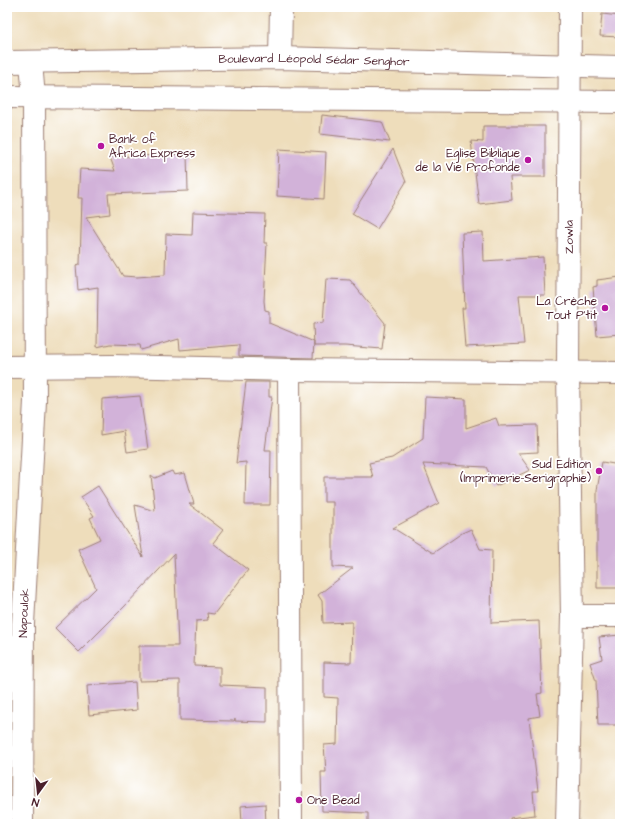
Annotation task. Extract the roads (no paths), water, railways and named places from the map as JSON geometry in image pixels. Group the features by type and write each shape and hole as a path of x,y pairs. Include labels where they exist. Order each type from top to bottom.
{"street":[{"path":"280,58 281,7"},
{"name":"Zowla","path":"567,824 572,616 568,373 570,7"},
{"name":"Boulevard Léopold Sédar Senghor","path":"7,62 31,63 280,58 620,67"},
{"name":"Napoulok","path":"22,824 23,624 35,401 34,97 31,63"},
{"path":"7,97 569,100 620,102"},
{"path":"7,367 34,366 620,373"},
{"path":"289,370 291,824"},
{"path":"572,616 620,616"}],"place":[{"name":"Bank of Africa Express","path":"101,146"},
{"name":"Eglise Biblique de la Vie Profonde","path":"528,160"},
{"name":"La Crèche Tout P'tit","path":"605,308"},
{"name":"Sud Edition (Imprimerie-Serigraphie)","path":"599,471"},
{"name":"One Bead","path":"299,800"}]}
